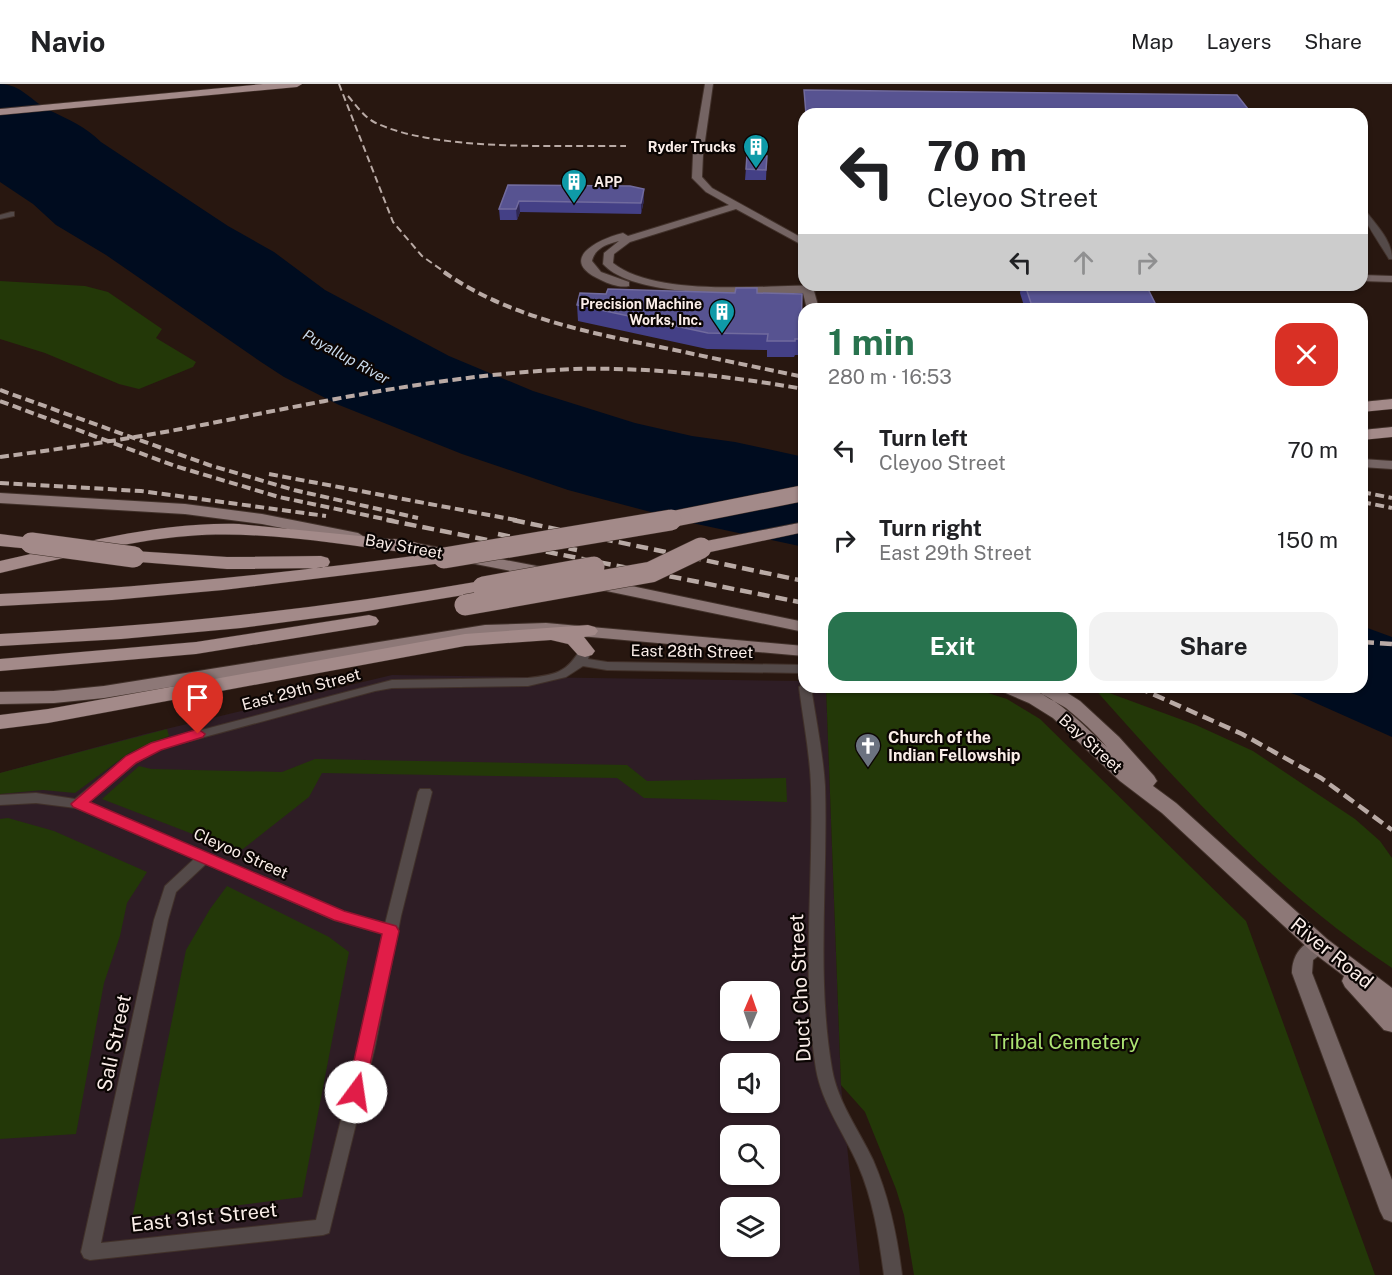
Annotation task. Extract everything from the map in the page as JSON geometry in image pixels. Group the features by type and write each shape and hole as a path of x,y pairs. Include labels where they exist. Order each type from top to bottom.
{"highway":[{"path":"0,110 251,84"},
{"path":"0,110 297,84"},
{"path":"1368,406 1392,404"},
{"path":"1368,434 1392,432"},
{"path":"2,600 106,595 360,570 614,531 798,494"},
{"path":"3,640 101,634 345,610 701,548 798,528"},
{"path":"0,567 135,539 214,529 274,532 410,547"},
{"path":"0,540 134,557 227,563 444,558"},
{"path":"0,665 92,659 254,639 465,605 651,572 701,548"},
{"path":"0,722 48,716 465,640 533,634 570,638 584,648"}],"main road":[{"name":"Bay Street","path":"0,498 185,509 262,519 660,595 798,626"},
{"path":"0,698 54,697 104,692 460,633 519,628 584,648 622,634 798,665"},
{"name":"Bay Street","path":"1021,693 1060,714 1127,776 1169,808 1274,905"},
{"name":"Bay Street","path":"1055,693 1089,718 1169,808"},
{"name":"River Road","path":"1274,905 1319,945 1392,1000"},
{"path":"1319,945 1392,1023"}],"street":[{"path":"709,84 697,175 707,198 736,206 798,240"},
{"path":"691,220 698,216 707,198"},
{"path":"736,206 691,220 606,241 589,251 586,260 588,267 594,273 611,281 636,285 798,287"},
{"path":"0,217 11,214"},
{"path":"691,220 734,217 763,221"},
{"path":"1368,220 1392,257"},
{"path":"665,227 620,243 609,253 607,261 610,268 619,275 642,282 666,285"},
{"path":"1368,278 1392,279"},
{"path":"1368,463 1392,465"},
{"name":"East 28th Street","path":"584,648 606,666 798,666"},
{"name":"East 29th Street","path":"78,804 131,760 156,746 392,684 536,681 559,676 584,648"},
{"name":"Duct Cho Street","path":"806,693 818,784 817,941 820,1037 825,1072 832,1100 870,1172 881,1204 893,1275"},
{"path":"391,931 425,792"},
{"path":"0,800 36,798 78,804"},
{"name":"Cleyoo Street","path":"78,804 339,916 391,931"},
{"name":"Sali Street","path":"90,1252 161,920 170,890 205,857"},
{"name":"East 31st Street","path":"90,1252 323,1227 367,1047 391,931"},
{"path":"1319,945 1305,955 1301,962 1302,973 1392,1211"}],"shaded area":[{"path":"392,675 798,681 798,693 826,693 841,1085 860,1275 0,1275 0,773 145,734"}],"green space":[{"path":"0,281 85,286 108,292 162,329 156,338 196,362 193,367 139,389 119,384 45,353 0,339"},
{"name":"Tribal Cemetery","path":"826,693 988,693 1007,699 1040,719 1246,921 1375,1275 914,1275 904,1215 896,1189 865,1112 841,1085"},
{"path":"1098,693 1109,693 1196,725 1253,751 1355,819 1380,841 1392,858 1392,968 1343,933 1271,873 1150,751"},
{"path":"167,729 169,736 129,753 75,793 43,790 0,794 0,773"},
{"path":"315,759 627,765 647,781 786,778 787,802 644,798 617,778 322,773 309,797 243,849 234,850 102,799 139,766 151,769 282,772"},
{"path":"8,818 54,831 147,872 127,903 120,936 104,983 76,1134 0,1139 0,819"},
{"path":"227,886 329,937 349,952 302,1197 132,1219 186,950 210,909"}],"water":[{"name":"Puyallup River","path":"0,84 20,90 43,106 83,127 101,142 228,226 274,252 325,290 449,356 533,391 635,423 798,456 798,546 692,523 568,490 462,454 339,405 284,377 261,362 106,255 56,225 33,204 0,182"},
{"path":"1368,628 1392,637 1392,737 1291,693 1368,693"}],"building":[{"path":"804,90 1237,95 1247,108 806,108"},
{"path":"747,155 767,156 766,170 746,169"},
{"path":"508,185 630,186 644,189 641,203 519,201 516,209 499,209"},
{"path":"736,288 757,288 757,293 802,294 802,303 798,303 798,339 795,341 767,341 768,334 708,333 577,305 580,293 606,294 608,289 735,293"},
{"path":"1027,291 1149,291 1155,303 1031,303"}],"railway":[{"path":"339,84 393,222 422,256 446,273"},
{"path":"348,96 370,120 399,132 429,138 497,145 626,146"},
{"path":"444,272 494,300 520,311 575,328 798,376"},
{"path":"132,437 387,390 480,376 527,372 574,369 661,371 718,376 798,388"},
{"path":"0,390 132,437"},
{"path":"0,401 108,441"},
{"path":"108,441 132,437"},
{"path":"132,437 209,465 294,490 418,518"},
{"path":"0,457 108,441"},
{"path":"108,441 175,466 279,497 394,521"},
{"path":"269,474 521,521"},
{"path":"0,483 141,491 326,516"},
{"path":"1368,493 1392,498"},
{"path":"1368,503 1392,508"},
{"path":"387,520 798,602"},
{"path":"513,520 798,580"},
{"path":"498,534 577,550"},
{"path":"1368,642 1392,644"},
{"path":"1150,693 1242,734 1321,778 1392,830"}],"place":[{"name":"Ryder Trucks","path":"756,170"},
{"name":"APP","path":"574,205"},
{"name":"Precision Machine Works, Inc.","path":"722,335"},
{"name":"Church of the Indian Fellowship","path":"868,769"}],"route":[{"path":"198,734 156,746 131,760 78,804 339,916 391,931 356,1092"}]}
